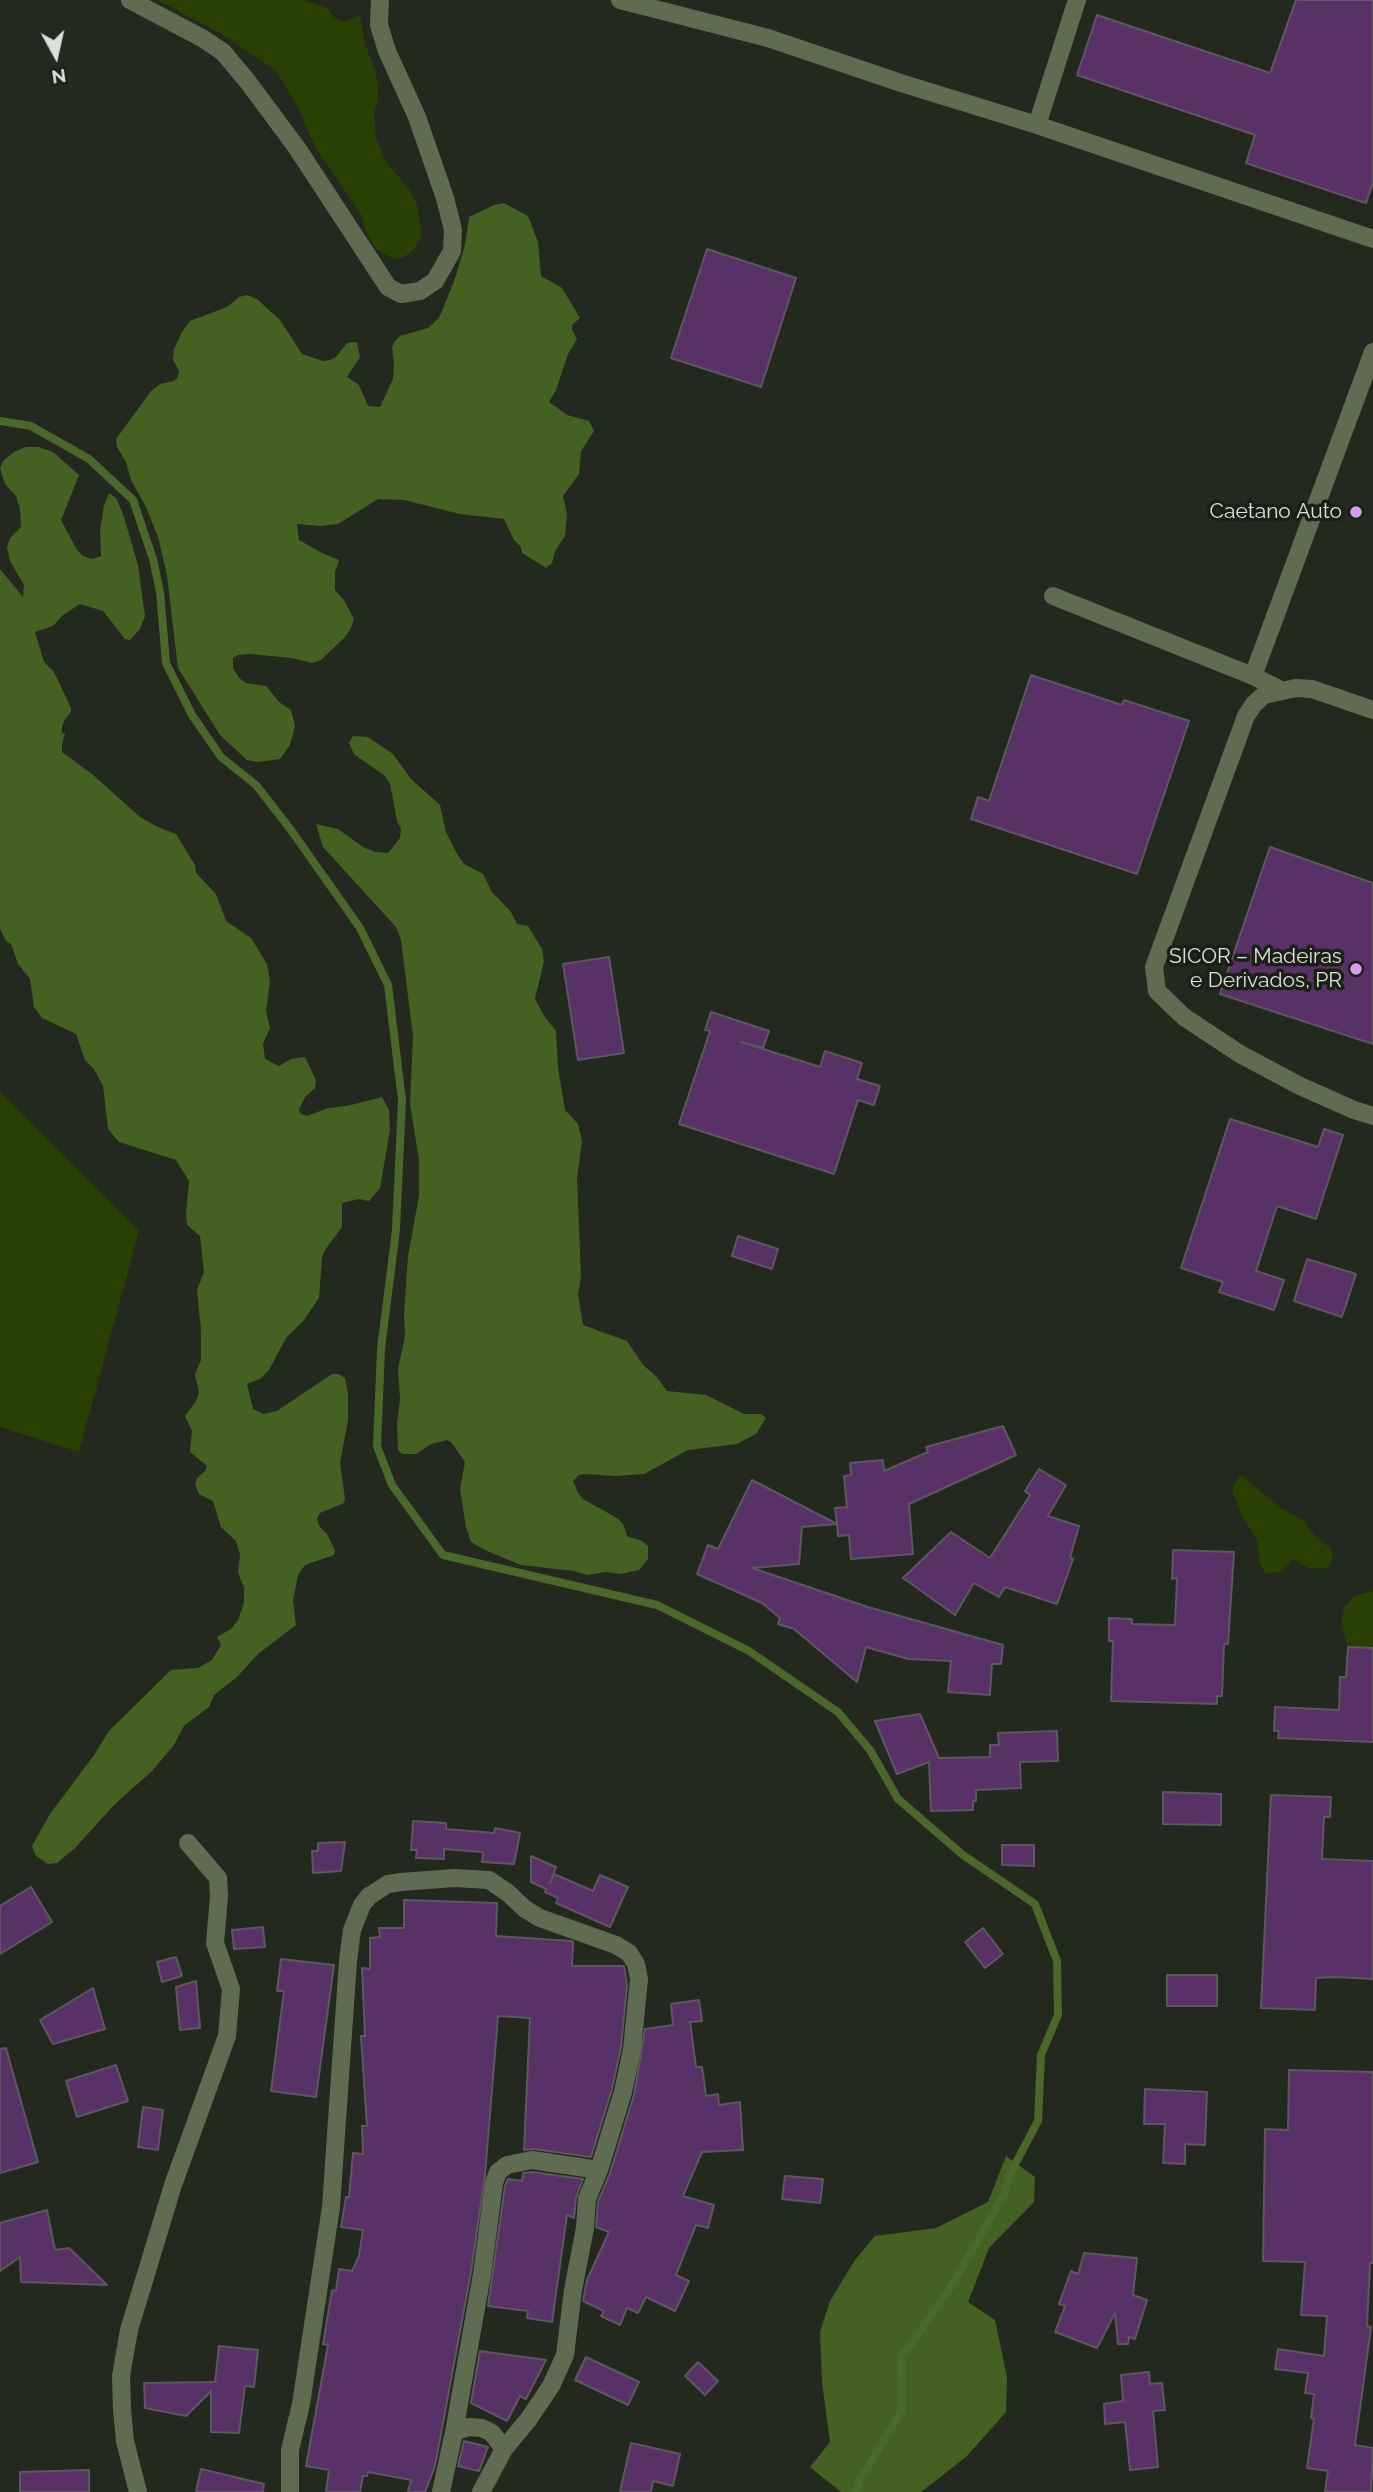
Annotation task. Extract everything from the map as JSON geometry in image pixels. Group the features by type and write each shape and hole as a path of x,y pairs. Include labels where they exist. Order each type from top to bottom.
{"street":[{"path":"130,0 223,52 297,148 388,287 401,293 420,291 435,281 452,251 453,230 417,117 387,51 379,25 380,0"},
{"path":"620,0 768,38 1037,125 1373,239"},
{"path":"1037,125 1077,0"},
{"path":"1253,676 1373,352"},
{"path":"1053,596 1253,676 1280,690"},
{"path":"1373,710 1312,690 1296,688 1264,695 1246,716 1154,967 1157,991 1184,1017 1240,1054 1300,1086 1373,1116"},
{"path":"138,2492 125,2441 122,2409 121,2376 129,2330 173,2185 226,2036 231,1989 215,1943 218,1878 188,1843"},
{"path":"289,2492 290,2450 301,2404 331,2207 348,1961 357,1914 369,1896 388,1884 454,1878 489,1880 540,1918 616,1945 629,1953 636,1964 639,1979 632,2049 620,2101 599,2170 587,2199 565,2354 551,2386 504,2449 481,2492"},
{"path":"441,2492 454,2432 482,2274 494,2183 498,2172 507,2165 532,2160 599,2170"},
{"path":"454,2432 469,2427 482,2428 492,2433 504,2449"}],"green space":[{"path":"157,0 303,0 327,8 342,22 360,16 365,44 378,86 374,114 376,138 387,163 408,188 417,204 422,236 413,250 404,257 394,259 376,249 366,232 361,214 315,147 299,109 276,71 220,33"},
{"path":"504,203 528,216 538,242 541,276 562,288 580,318 572,325 577,339 568,354 549,402 567,415 589,421 594,431 581,451 579,474 563,496 567,514 565,536 555,551 552,563 546,568 522,553 504,519 460,514 404,500 378,499 338,524 297,524 299,540 339,560 335,572 335,590 354,619 344,638 321,660 312,663 250,654 233,658 233,668 239,678 246,683 266,686 279,702 291,710 295,726 290,745 280,759 258,762 247,760 220,735 178,668 167,575 158,537 131,480 116,439 151,391 178,377 179,371 173,360 174,349 190,321 227,307 239,297 247,295 257,299 280,320 302,354 323,361 330,360 336,357 347,343 357,342 360,357 347,377 359,385 368,406 380,407 393,379 392,347 395,341 400,336 428,328 439,318 455,279 465,245 469,217"},
{"path":"26,447 38,447 53,452 79,475 61,520 83,556 92,559 101,556 100,531 104,506 109,493 116,498 138,565 145,616 140,629 130,640 125,639 103,611 80,604 63,615 53,626 35,632 44,662 54,672 71,708 62,726 62,734 65,733 62,752 92,774 140,817 176,834 195,865 196,873 216,894 226,921 251,938 267,964 270,981 266,1011 270,1028 263,1044 265,1059 279,1066 291,1059 305,1057 316,1080 315,1088 305,1097 299,1110 301,1114 307,1116 328,1108 382,1097 389,1110 390,1130 380,1188 369,1201 359,1199 342,1203 342,1227 322,1258 319,1298 304,1320 286,1338 269,1370 260,1379 247,1384 253,1409 263,1414 277,1411 332,1374 345,1378 348,1420 340,1463 345,1499 344,1503 320,1513 317,1518 319,1526 327,1534 335,1550 334,1555 305,1565 298,1575 293,1601 296,1625 258,1654 237,1677 214,1695 209,1707 184,1726 174,1745 152,1771 115,1804 75,1848 57,1863 48,1864 36,1856 32,1846 50,1814 109,1731 171,1670 198,1668 212,1660 221,1645 217,1637 231,1629 238,1620 244,1603 244,1588 238,1572 240,1554 236,1541 221,1527 213,1501 199,1494 195,1485 207,1466 190,1452 192,1431 185,1416 199,1392 195,1374 201,1360 197,1290 204,1272 200,1236 187,1225 189,1181 176,1160 119,1142 108,1129 103,1086 94,1069 85,1060 76,1034 42,1018 34,1007 30,979 18,964 11,944 6,941 0,929 0,569 23,597 24,585 10,561 7,547 10,538 21,527 20,509 16,496 5,484 0,468 4,460"},
{"path":"353,736 368,737 393,754 411,779 440,805 446,832 464,864 483,874 492,892 511,912 517,924 528,926 542,949 544,961 535,999 556,1031 558,1068 565,1110 578,1124 582,1141 577,1178 581,1276 578,1294 583,1325 627,1341 643,1365 667,1391 706,1395 744,1414 761,1414 766,1418 756,1434 737,1444 688,1450 644,1474 585,1474 579,1475 573,1481 583,1499 617,1518 623,1524 627,1536 648,1546 648,1559 639,1570 621,1574 606,1572 588,1575 521,1565 487,1551 471,1542 466,1527 460,1489 465,1462 451,1442 447,1440 431,1444 416,1454 402,1454 398,1450 398,1369 405,1336 408,1256 419,1196 419,1160 410,1104 413,1036 401,940 396,927 323,847 316,824 338,829 375,852 388,853 400,838 401,829 390,784 385,776 354,754 349,743"},
{"path":"0,1092 139,1231 79,1452 0,1427"},
{"path":"1241,1475 1279,1507 1303,1520 1315,1536 1330,1548 1333,1555 1330,1567 1310,1569 1293,1559 1282,1572 1265,1573 1260,1563 1257,1540 1243,1518 1233,1493 1233,1486"},
{"path":"1373,1591 1373,1648 1348,1647 1341,1626 1344,1607 1355,1596"},
{"path":"1006,2156 1035,2177 1034,2202 989,2248 968,2302 995,2320 1007,2377 1006,2412 966,2457 921,2492 841,2492 810,2467 830,2442 822,2382 820,2332 830,2301 855,2260 875,2236 936,2228 988,2202"}],"building":[{"path":"1296,0 1373,0 1373,182 1366,203 1246,163 1255,135 1077,75 1097,15 1270,73"},
{"path":"707,249 796,278 761,387 671,358"},
{"path":"1031,675 1122,705 1124,700 1189,721 1137,874 971,819 978,797 989,801"},
{"path":"1270,847 1373,883 1373,1044 1220,994"},
{"path":"609,957 624,1053 578,1060 563,964"},
{"path":"711,1012 769,1031 763,1048 741,1042 820,1067 825,1051 862,1063 857,1079 880,1086 874,1105 858,1100 834,1174 679,1124 710,1031 705,1030"},
{"path":"1230,1119 1318,1147 1324,1129 1343,1135 1316,1219 1277,1206 1256,1271 1284,1280 1274,1310 1219,1292 1223,1282 1181,1268"},
{"path":"738,1236 778,1249 772,1269 732,1256"},
{"path":"1307,1259 1356,1274 1342,1317 1294,1301"},
{"path":"1003,1426 1016,1455 909,1504 913,1554 851,1559 849,1535 838,1536 835,1508 847,1507 844,1476 851,1475 850,1463 883,1460 884,1471 928,1452 926,1447"},
{"path":"1039,1469 1066,1485 1048,1516 1079,1526 1070,1558 1073,1559 1057,1604 1005,1587 999,1597 974,1583 955,1615 903,1578 951,1532 990,1558 1030,1495 1025,1491"},
{"path":"752,1480 837,1524 802,1527 799,1564 752,1568 868,1607 1003,1645 1001,1664 992,1664 990,1695 948,1692 951,1661 908,1659 866,1647 857,1682 794,1629 778,1624 780,1618 762,1603 697,1574 708,1545 718,1549"},
{"path":"1173,1550 1234,1552 1228,1644 1224,1644 1222,1696 1217,1696 1217,1704 1111,1701 1113,1641 1109,1641 1109,1618 1132,1619 1132,1624 1175,1625 1177,1578 1172,1579"},
{"path":"1348,1647 1373,1648 1373,1742 1278,1738 1279,1731 1274,1731 1275,1707 1339,1710 1340,1677 1346,1677"},
{"path":"920,1714 939,1758 990,1757 990,1745 999,1745 998,1733 1057,1731 1058,1761 1020,1762 1021,1788 976,1790 973,1810 931,1811 929,1762 897,1774 875,1721"},
{"path":"1163,1792 1221,1794 1221,1825 1163,1824"},
{"path":"1271,1795 1331,1797 1330,1817 1324,1817 1322,1859 1373,1861 1373,1979 1316,1978 1315,2010 1261,2008"},
{"path":"413,1821 446,1823 446,1829 494,1833 495,1828 520,1833 514,1864 482,1862 483,1852 444,1849 444,1859 416,1858 417,1850 411,1850"},
{"path":"345,1842 341,1871 313,1873 312,1851 318,1851 318,1843"},
{"path":"1002,1845 1034,1845 1034,1866 1002,1865"},
{"path":"531,1856 556,1867 550,1883 554,1874 593,1891 600,1875 628,1887 610,1927 556,1903 558,1898 531,1882"},
{"path":"31,1887 52,1922 0,1954 0,1906"},
{"path":"404,1900 497,1903 496,1936 571,1941 572,1966 624,1966 627,1985 621,2047 612,2089 591,2157 524,2150 530,2018 498,2016 485,2175 471,2272 435,2466 425,2492 408,2492 411,2480 368,2472 367,2476 363,2476 360,2492 326,2492 329,2470 306,2466 328,2345 323,2344 332,2290 336,2291 339,2269 352,2271 359,2256 363,2230 341,2227 346,2197 349,2197 353,2153 363,2154 362,2126 367,2126 361,2036 365,2036 362,1968 370,1969 370,1938 380,1937 379,1928 404,1928"},
{"path":"263,1927 265,1947 234,1949 232,1930"},
{"path":"983,1928 1003,1954 985,1968 965,1942"},
{"path":"176,1957 182,1976 162,1982 157,1962"},
{"path":"281,1959 334,1965 316,2097 271,2091 284,1991 277,1991"},
{"path":"1167,1975 1217,1975 1217,2006 1167,2006"},
{"path":"196,1981 200,2028 180,2030 176,1987"},
{"path":"93,1988 105,2029 53,2044 40,2020"},
{"path":"699,2000 702,2021 690,2022 696,2067 702,2067 706,2096 718,2094 719,2105 740,2102 743,2150 702,2152 683,2196 714,2205 708,2228 696,2225 676,2275 689,2281 675,2311 646,2297 638,2313 627,2308 620,2325 601,2316 604,2311 583,2301 587,2280 609,2232 596,2227 598,2202 610,2173 634,2095 645,2029 673,2025 671,2004"},
{"path":"6,2048 38,2162 0,2173 0,2049"},
{"path":"116,2065 128,2101 77,2117 66,2081"},
{"path":"1289,2070 1373,2072 1373,2263 1370,2263 1367,2326 1371,2327 1355,2445 1373,2448 1371,2492 1325,2492 1328,2471 1307,2468 1314,2419 1311,2418 1314,2394 1305,2393 1308,2373 1275,2369 1278,2349 1324,2356 1327,2316 1301,2315 1305,2262 1263,2261 1265,2129 1288,2130"},
{"path":"1145,2089 1207,2092 1205,2145 1185,2144 1185,2164 1163,2163 1165,2124 1144,2124"},
{"path":"143,2107 163,2110 158,2150 138,2147"},
{"path":"523,2173 583,2179 576,2198 574,2218 567,2215 552,2322 527,2318 528,2311 488,2306 505,2186 508,2179 522,2181"},
{"path":"785,2176 823,2179 820,2203 782,2199"},
{"path":"47,2210 55,2250 69,2248 107,2285 21,2282 20,2257 0,2271 0,2223"},
{"path":"1084,2253 1137,2258 1133,2295 1147,2300 1135,2339 1129,2337 1128,2344 1118,2344 1115,2313 1097,2348 1055,2332 1065,2306 1059,2304 1071,2271 1078,2274"},
{"path":"219,2346 258,2350 254,2387 245,2386 239,2433 211,2432 211,2391 186,2416 145,2408 144,2383 215,2382"},
{"path":"480,2351 546,2360 526,2399 520,2396 507,2421 471,2403"},
{"path":"586,2357 639,2382 628,2405 575,2380"},
{"path":"698,2362 718,2381 705,2395 685,2376"},
{"path":"1149,2372 1150,2384 1162,2383 1165,2410 1153,2411 1158,2467 1130,2470 1125,2422 1105,2424 1104,2404 1123,2401 1121,2375"},
{"path":"464,2441 488,2447 479,2471 458,2466"},
{"path":"631,2443 680,2454 673,2486 653,2481 651,2492 620,2492"},
{"path":"201,2469 264,2484 263,2492 196,2492"},
{"path":"89,2470 89,2492 20,2492 20,2472"}],"waterway":[{"path":"0,421 31,426 89,459 133,500 153,559 160,592 166,663 192,715 221,757 256,785 291,830 360,928 388,985 402,1100 396,1230 381,1349 377,1446 392,1485 443,1555 657,1605 749,1651 838,1712 870,1750 898,1799 963,1855 1035,1904 1057,1961 1058,2015 1041,2055 1038,2121 1011,2172 1005,2193 951,2287 901,2358 902,2410 859,2482 856,2492"}],"place":[{"name":"Caetano Auto","path":"1356,512"},
{"name":"SICOR – Madeiras e Derivados, PR","path":"1356,969"}]}
